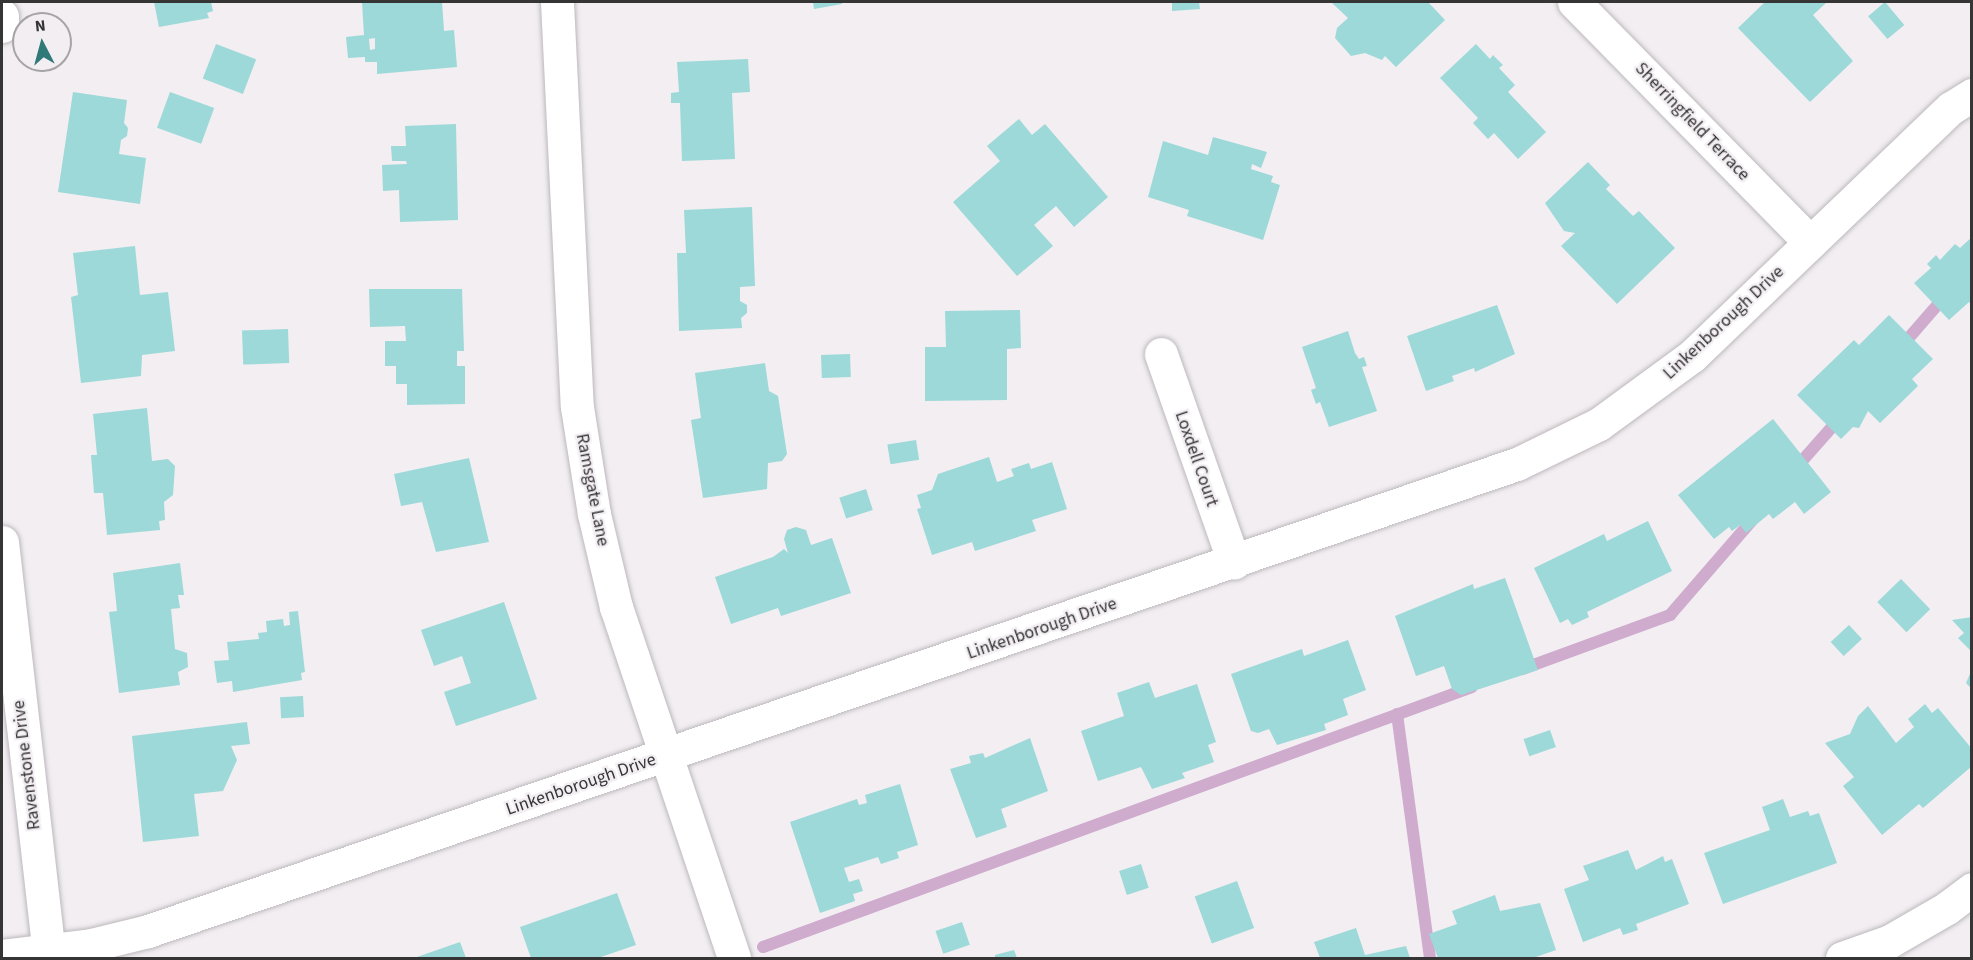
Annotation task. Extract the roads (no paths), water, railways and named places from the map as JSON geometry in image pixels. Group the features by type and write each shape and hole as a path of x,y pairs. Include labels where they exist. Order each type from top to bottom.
{"street":[{"name":"Ramsgate Lane","path":"556,2 577,407 594,514 616,607 734,958"},
{"name":"Sherringfield Terrace","path":"1574,2 1810,242"},
{"path":"2,16 2,26"},
{"name":"Linkenborough Drive","path":"2,956 103,950 148,931 1234,563 1517,464 1599,424 1692,356 1951,108 1971,95"},
{"name":"Loxdell Court","path":"1161,354 1234,563"},
{"name":"Ravenstone Drive","path":"2,542 49,952"},
{"path":"1842,958 1890,941 1947,908 1971,889"}],"waterway":[{"path":"1900,348 1946,295"},
{"path":"1794,470 1840,418"},
{"path":"1522,669 1670,615 1754,518"},
{"path":"763,947 1472,687"},
{"path":"1397,714 1430,958"}]}
